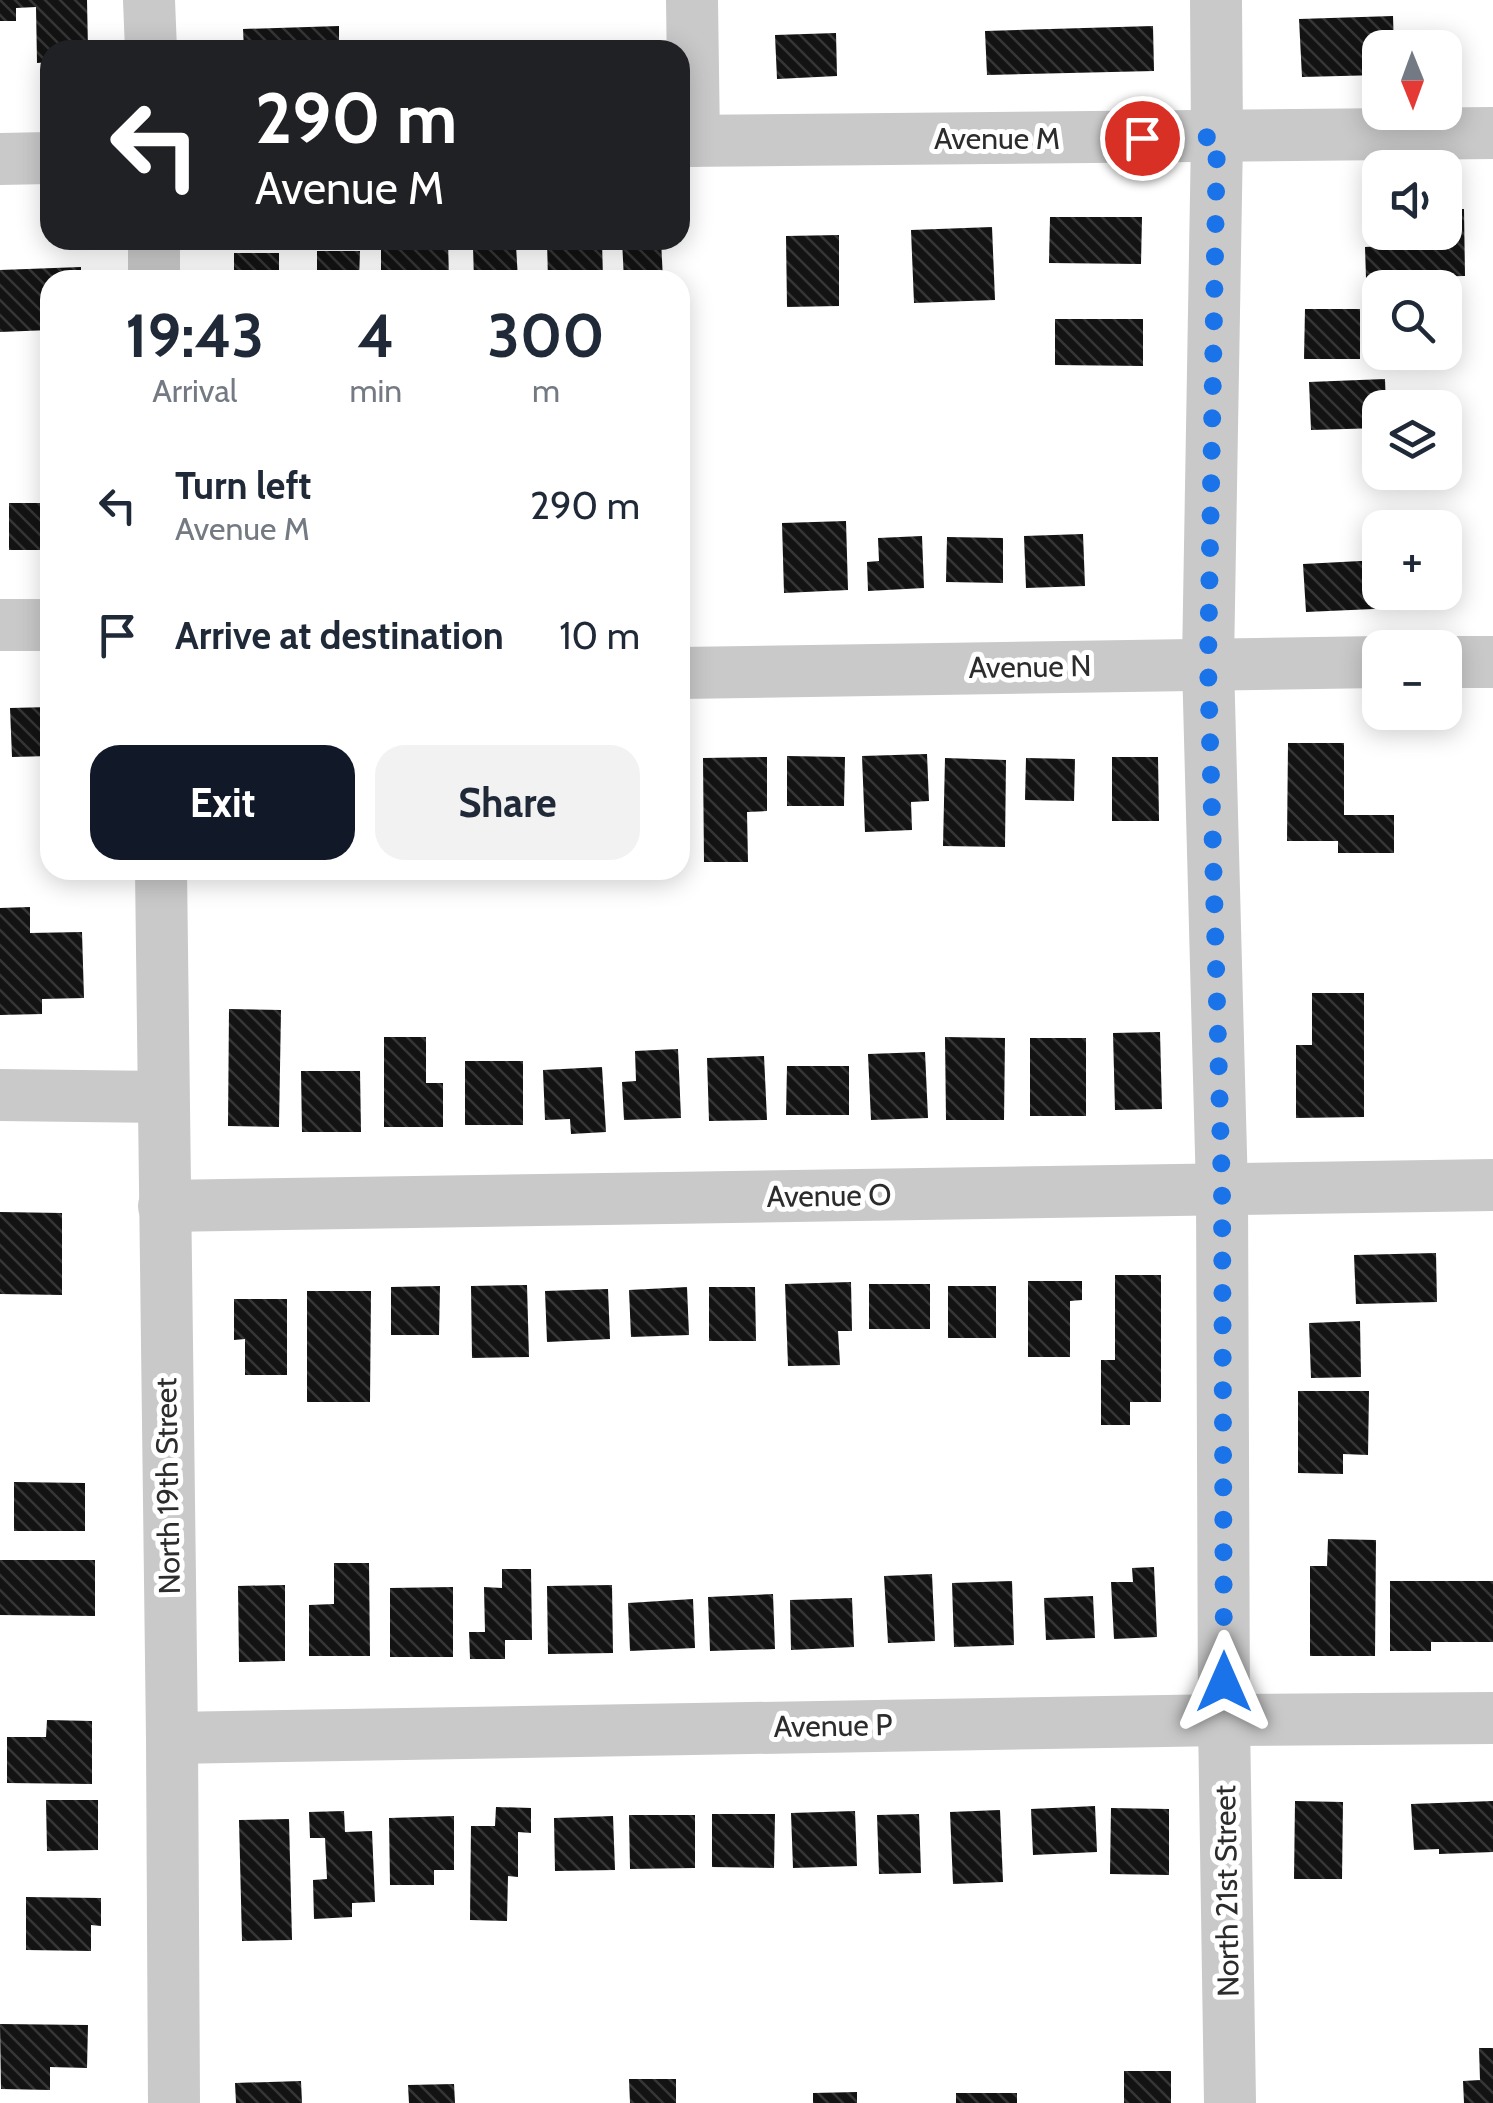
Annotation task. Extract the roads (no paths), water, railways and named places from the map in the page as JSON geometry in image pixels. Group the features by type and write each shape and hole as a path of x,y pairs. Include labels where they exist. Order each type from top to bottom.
{"street":[{"path":"149,0 150,40"},
{"path":"690,56 692,0"},
{"name":"North 21st Street","path":"1216,0 1208,664 1222,1191 1230,2103"},
{"name":"Avenue M","path":"690,141 1493,133"},
{"path":"0,159 40,158"},
{"path":"0,625 40,625"},
{"name":"Avenue N","path":"690,673 1362,662"},
{"path":"1462,662 1493,662"},
{"name":"North 19th Street","path":"161,880 174,2103"},
{"path":"0,1095 163,1097"},
{"name":"Avenue O","path":"164,1206 1493,1186"},
{"name":"Avenue P","path":"172,1738 1493,1718"}]}
